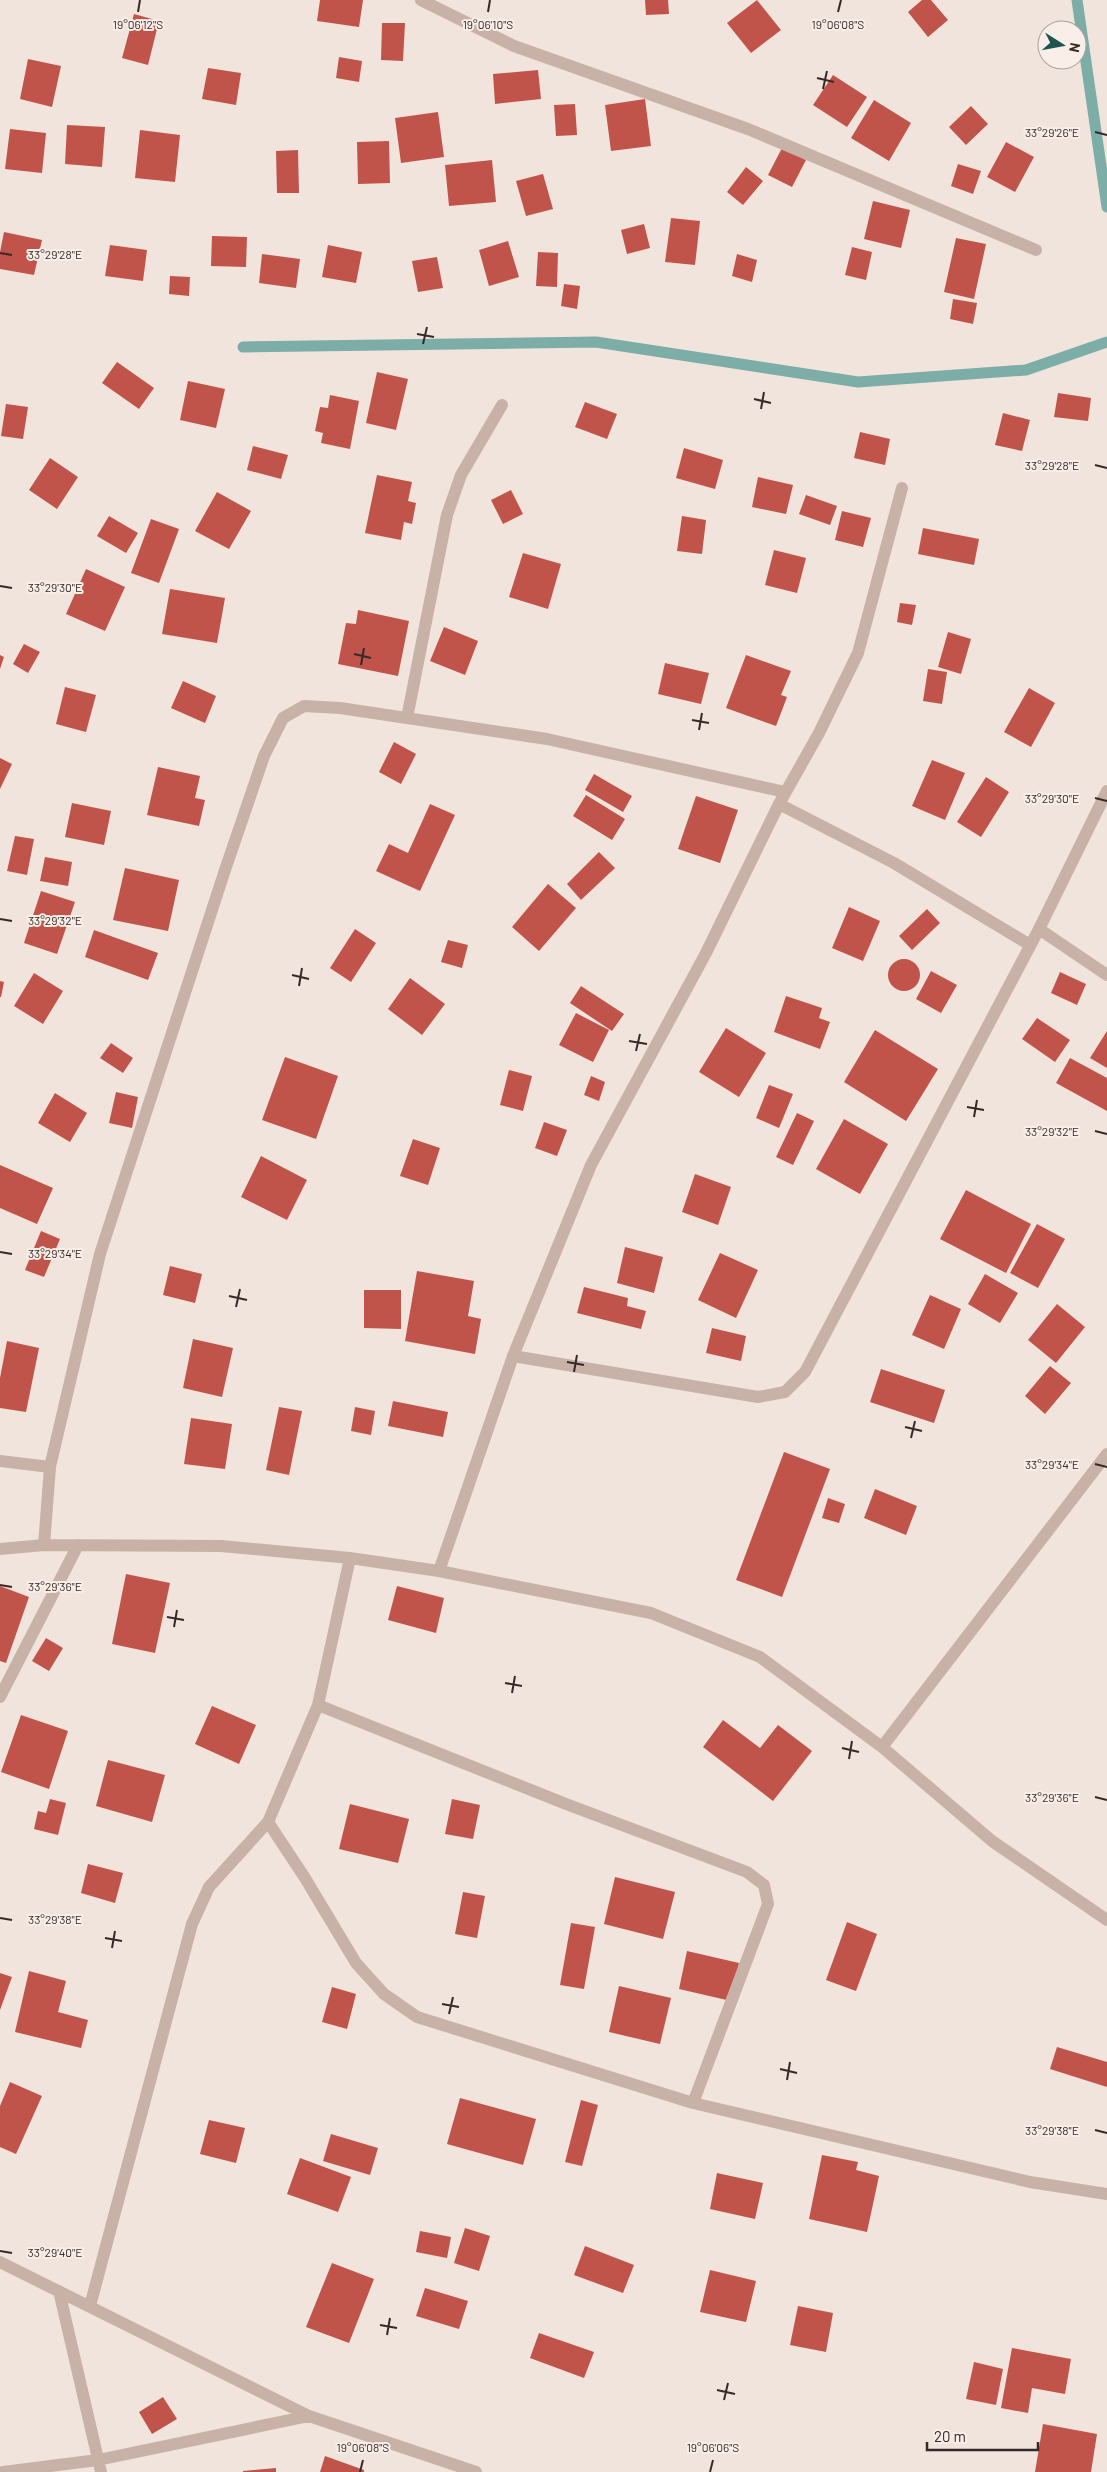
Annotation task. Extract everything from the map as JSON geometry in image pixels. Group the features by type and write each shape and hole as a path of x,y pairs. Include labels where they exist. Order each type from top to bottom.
{"street":[{"path":"421,0 514,46 748,129 1036,250"},
{"path":"407,718 447,515 461,475 502,405"},
{"path":"439,1572 513,1356 591,1165 706,953 778,804 819,733 858,653 869,619 902,488"},
{"path":"44,1545 50,1466 100,1254 264,756 283,718 304,706 340,708 547,740 785,792"},
{"path":"513,1356 758,1397 785,1392 805,1372 1039,929 1107,791"},
{"path":"778,804 894,863 1030,945"},
{"path":"1039,929 1107,975"},
{"path":"882,1747 1107,1454"},
{"path":"0,1460 50,1466"},
{"path":"0,1549 44,1545 221,1546 350,1558 439,1572 651,1613 760,1657 882,1747 992,1841 1107,1920"},
{"path":"0,1697 78,1545"},
{"path":"90,2306 192,1924 209,1886 268,1822 318,1705 350,1558"},
{"path":"318,1705 566,1804 748,1872 764,1885 768,1904 693,2103"},
{"path":"268,1822 305,1878 356,1963 384,1994 417,2017 693,2103 1030,2182 1107,2194"},
{"path":"0,2262 309,2416 476,2472"},
{"path":"59,2291 100,2466"},
{"path":"3,2472 100,2466 309,2416"}],"building":[{"path":"320,0 363,0 359,27 317,21"},
{"path":"645,0 668,0 669,14 646,15"},
{"path":"757,0 781,30 751,53 727,23"},
{"path":"922,0 931,0 948,20 928,37 908,12"},
{"path":"134,14 159,21 148,65 122,58"},
{"path":"382,23 405,23 403,61 381,60"},
{"path":"339,57 362,61 359,82 336,78"},
{"path":"28,59 61,66 52,107 20,99"},
{"path":"208,68 241,73 236,105 202,99"},
{"path":"538,70 541,99 495,104 493,74"},
{"path":"833,75 867,97 847,127 813,105"},
{"path":"645,99 651,146 611,151 605,105"},
{"path":"874,100 911,123 889,161 851,138"},
{"path":"575,104 577,135 556,136 554,105"},
{"path":"971,106 988,124 966,145 949,127"},
{"path":"438,112 444,157 401,163 395,118"},
{"path":"67,125 105,127 102,167 65,164"},
{"path":"10,129 46,133 42,173 5,169"},
{"path":"140,130 180,135 175,182 135,178"},
{"path":"389,141 390,183 358,184 357,142"},
{"path":"1006,142 1034,157 1015,192 987,177"},
{"path":"782,148 806,160 792,187 768,175"},
{"path":"298,150 299,193 277,193 276,151"},
{"path":"492,160 496,202 449,206 445,165"},
{"path":"958,164 981,171 973,194 951,186"},
{"path":"746,167 763,181 743,205 727,192"},
{"path":"543,174 553,209 526,216 516,181"},
{"path":"873,201 910,210 901,248 864,239"},
{"path":"671,218 700,221 695,265 665,262"},
{"path":"644,224 650,248 627,254 621,230"},
{"path":"4,232 42,240 34,275 0,269 0,252"},
{"path":"212,236 247,237 246,267 211,266"},
{"path":"956,238 986,244 974,299 944,292"},
{"path":"508,241 519,277 489,286 479,250"},
{"path":"110,245 147,250 143,281 105,276"},
{"path":"328,245 362,252 356,283 322,277"},
{"path":"852,247 872,252 866,280 845,275"},
{"path":"538,252 558,253 557,287 536,286"},
{"path":"262,254 300,259 296,288 259,283"},
{"path":"737,254 757,260 752,282 732,276"},
{"path":"437,257 443,288 418,292 412,261"},
{"path":"170,276 190,277 189,296 169,294"},
{"path":"564,284 580,286 577,309 561,306"},
{"path":"953,299 977,303 973,324 950,319"},
{"path":"117,362 154,388 139,409 102,383"},
{"path":"377,372 408,379 396,430 366,423"},
{"path":"188,381 225,389 216,428 180,420"},
{"path":"1058,393 1091,398 1088,421 1054,417"},
{"path":"330,395 359,401 350,449 321,443 323,433 315,431 320,407 328,408"},
{"path":"585,402 617,414 607,439 575,427"},
{"path":"6,404 28,407 23,439 1,436"},
{"path":"1003,413 1030,420 1022,451 995,445"},
{"path":"860,432 890,439 885,465 854,458"},
{"path":"253,446 288,455 281,479 247,470"},
{"path":"684,448 723,460 715,489 676,478"},
{"path":"50,458 78,477 57,509 29,490"},
{"path":"377,475 412,482 408,501 416,503 412,524 404,522 401,540 365,533"},
{"path":"758,477 793,485 786,514 752,507"},
{"path":"511,490 523,514 503,524 491,500"},
{"path":"217,492 251,511 229,549 195,531"},
{"path":"806,495 837,506 830,525 799,514"},
{"path":"842,511 871,518 863,547 835,540"},
{"path":"109,516 138,533 126,553 97,536"},
{"path":"682,516 706,520 702,554 677,551"},
{"path":"151,519 179,529 159,583 131,573"},
{"path":"923,528 979,539 974,565 918,554"},
{"path":"774,550 806,558 797,593 765,585"},
{"path":"523,553 561,564 548,609 509,597"},
{"path":"86,569 125,587 105,631 66,614"},
{"path":"170,589 225,598 217,643 162,634"},
{"path":"900,603 916,605 912,625 897,622"},
{"path":"358,610 409,621 398,676 338,664 346,623 356,624"},
{"path":"444,627 478,641 465,675 430,661"},
{"path":"948,632 971,639 961,674 938,667"},
{"path":"24,644 40,652 28,673 13,664"},
{"path":"0,655 4,657 0,669"},
{"path":"746,655 791,671 781,695 787,697 776,726 726,708"},
{"path":"665,663 709,673 701,704 658,694"},
{"path":"928,669 947,672 942,704 923,701"},
{"path":"183,681 216,696 205,723 171,708"},
{"path":"65,687 96,695 86,732 56,724"},
{"path":"1029,688 1055,703 1031,747 1004,732"},
{"path":"394,742 416,754 401,784 379,772"},
{"path":"0,758 12,764 0,789"},
{"path":"932,760 965,773 945,820 912,806"},
{"path":"158,767 200,776 195,798 205,800 199,826 147,815"},
{"path":"594,774 632,796 623,812 585,790"},
{"path":"986,777 1009,792 981,837 957,822"},
{"path":"586,795 625,819 612,840 573,816"},
{"path":"696,796 738,810 720,863 678,849"},
{"path":"72,803 111,811 104,845 65,837"},
{"path":"430,804 455,815 420,891 376,871 389,844 408,853"},
{"path":"15,836 34,839 27,875 7,871"},
{"path":"599,852 615,868 581,900 567,884"},
{"path":"45,857 72,862 68,886 40,881"},
{"path":"125,868 179,880 168,931 113,920"},
{"path":"548,884 576,908 539,951 512,927"},
{"path":"41,891 75,902 57,954 24,943"},
{"path":"849,907 880,921 863,961 832,948"},
{"path":"927,909 940,923 912,950 899,936"},
{"path":"355,929 376,943 351,982 330,968"},
{"path":"94,930 158,953 148,980 85,957"},
{"path":"448,940 468,945 462,968 441,962"},
{"path":"904,959 910,960 915,964 919,969 919,981 915,986 910,990 904,991 898,990 893,986 889,981 888,975 889,969 893,964 898,960"},
{"path":"931,971 957,985 941,1013 916,999"},
{"path":"1060,972 1086,984 1077,1005 1051,993"},
{"path":"34,973 63,991 43,1024 14,1006"},
{"path":"410,978 445,1004 422,1035 388,1009"},
{"path":"0,981 4,982 1,997 0,997"},
{"path":"581,986 624,1014 612,1031 570,1003"},
{"path":"786,996 822,1008 819,1018 830,1022 820,1049 774,1032"},
{"path":"576,1013 609,1030 593,1062 559,1045"},
{"path":"1037,1018 1070,1040 1055,1062 1022,1039"},
{"path":"726,1028 766,1053 739,1097 699,1072"},
{"path":"875,1030 938,1069 906,1121 844,1082"},
{"path":"1107,1031 1107,1068 1090,1058"},
{"path":"111,1043 133,1058 123,1073 100,1058"},
{"path":"285,1057 338,1076 316,1139 262,1120"},
{"path":"1070,1058 1107,1078 1107,1111 1056,1083"},
{"path":"509,1070 532,1076 523,1111 500,1105"},
{"path":"591,1076 605,1082 599,1101 584,1095"},
{"path":"769,1085 793,1094 779,1128 756,1118"},
{"path":"116,1092 138,1097 132,1128 109,1123"},
{"path":"55,1093 87,1113 70,1142 38,1123"},
{"path":"797,1113 814,1121 793,1165 776,1157"},
{"path":"844,1119 888,1144 860,1194 816,1169"},
{"path":"544,1122 567,1130 557,1156 535,1148"},
{"path":"413,1139 440,1148 428,1185 400,1176"},
{"path":"261,1156 307,1180 287,1220 241,1197"},
{"path":"0,1165 53,1188 37,1224 0,1208"},
{"path":"695,1174 731,1187 718,1225 682,1212"},
{"path":"966,1190 1031,1224 1006,1273 940,1239"},
{"path":"1037,1224 1065,1239 1038,1288 1010,1273"},
{"path":"41,1231 60,1239 44,1277 25,1270"},
{"path":"625,1247 663,1257 654,1293 617,1283"},
{"path":"720,1253 758,1270 736,1318 698,1300"},
{"path":"170,1266 202,1274 195,1303 163,1295"},
{"path":"417,1271 474,1281 468,1316 481,1319 475,1354 405,1341"},
{"path":"985,1274 1018,1293 1000,1323 968,1304"},
{"path":"584,1287 628,1298 627,1306 646,1311 641,1329 577,1313"},
{"path":"364,1290 401,1290 401,1329 364,1328"},
{"path":"930,1295 961,1309 944,1349 912,1335"},
{"path":"1057,1304 1085,1327 1056,1363 1028,1340"},
{"path":"712,1328 746,1336 741,1361 706,1353"},
{"path":"193,1339 233,1348 222,1397 183,1388"},
{"path":"7,1341 39,1348 26,1412 0,1408 0,1378"},
{"path":"1050,1366 1071,1383 1045,1414 1025,1396"},
{"path":"881,1369 945,1390 934,1423 870,1402"},
{"path":"393,1401 448,1412 443,1437 388,1426"},
{"path":"279,1407 302,1411 289,1475 266,1470"},
{"path":"355,1407 375,1411 371,1435 351,1431"},
{"path":"191,1418 232,1424 225,1469 184,1464"},
{"path":"784,1452 830,1469 782,1597 736,1580"},
{"path":"875,1489 917,1506 906,1535 864,1518"},
{"path":"828,1498 845,1504 839,1523 822,1518"},
{"path":"126,1574 170,1583 155,1653 112,1644"},
{"path":"0,1586 29,1597 6,1663 0,1661"},
{"path":"397,1586 444,1598 436,1633 388,1620"},
{"path":"46,1638 63,1648 49,1671 32,1661"},
{"path":"212,1706 256,1725 239,1764 195,1744"},
{"path":"21,1715 68,1731 49,1789 1,1772"},
{"path":"723,1720 760,1748 778,1725 812,1751 773,1801 703,1747"},
{"path":"108,1760 165,1775 152,1822 96,1806"},
{"path":"50,1799 66,1803 58,1835 34,1829 38,1811 46,1813"},
{"path":"452,1799 480,1805 473,1839 445,1834"},
{"path":"350,1804 409,1819 398,1863 339,1849"},
{"path":"88,1864 123,1873 115,1903 81,1893"},
{"path":"615,1877 675,1892 663,1939 604,1924"},
{"path":"463,1892 485,1896 477,1938 455,1934"},
{"path":"847,1922 877,1934 856,1991 826,1980"},
{"path":"571,1923 595,1927 584,1989 560,1985"},
{"path":"687,1951 739,1963 731,2001 679,1989"},
{"path":"29,1971 66,1981 58,2012 88,2020 81,2048 15,2032"},
{"path":"0,1973 12,1977 0,2010"},
{"path":"619,1986 671,1998 660,2044 609,2032"},
{"path":"332,1987 356,1994 347,2029 322,2022"},
{"path":"1057,2047 1107,2062 1107,2087 1050,2069"},
{"path":"10,2082 42,2096 16,2154 0,2147 0,2106"},
{"path":"460,2098 536,2119 523,2165 447,2144"},
{"path":"581,2100 598,2105 582,2166 565,2162"},
{"path":"209,2120 245,2128 236,2163 200,2154"},
{"path":"331,2134 378,2148 370,2175 323,2161"},
{"path":"822,2155 858,2162 856,2170 879,2176 867,2232 809,2219"},
{"path":"300,2158 351,2177 338,2212 287,2194"},
{"path":"717,2173 763,2183 755,2219 710,2209"},
{"path":"465,2228 490,2236 479,2271 454,2263"},
{"path":"420,2231 451,2237 447,2258 416,2252"},
{"path":"585,2246 634,2265 623,2293 574,2275"},
{"path":"332,2263 374,2279 349,2343 306,2327"},
{"path":"710,2270 756,2281 746,2322 700,2312"},
{"path":"425,2288 468,2301 459,2329 416,2316"},
{"path":"798,2306 833,2313 826,2352 790,2345"},
{"path":"539,2333 594,2352 584,2378 530,2358"},
{"path":"1012,2348 1071,2359 1065,2394 1032,2388 1028,2413 1001,2408"},
{"path":"974,2362 1003,2369 996,2405 966,2399"},
{"path":"163,2397 177,2419 152,2434 139,2412"},
{"path":"1043,2424 1097,2434 1091,2472 1035,2472"},
{"path":"325,2456 364,2470 364,2472 320,2472"},
{"path":"276,2468 276,2472 243,2472 243,2471"}],"waterway":[{"path":"1077,0 1107,207"},
{"path":"243,347 596,342 858,382 1026,370 1107,342"}]}
